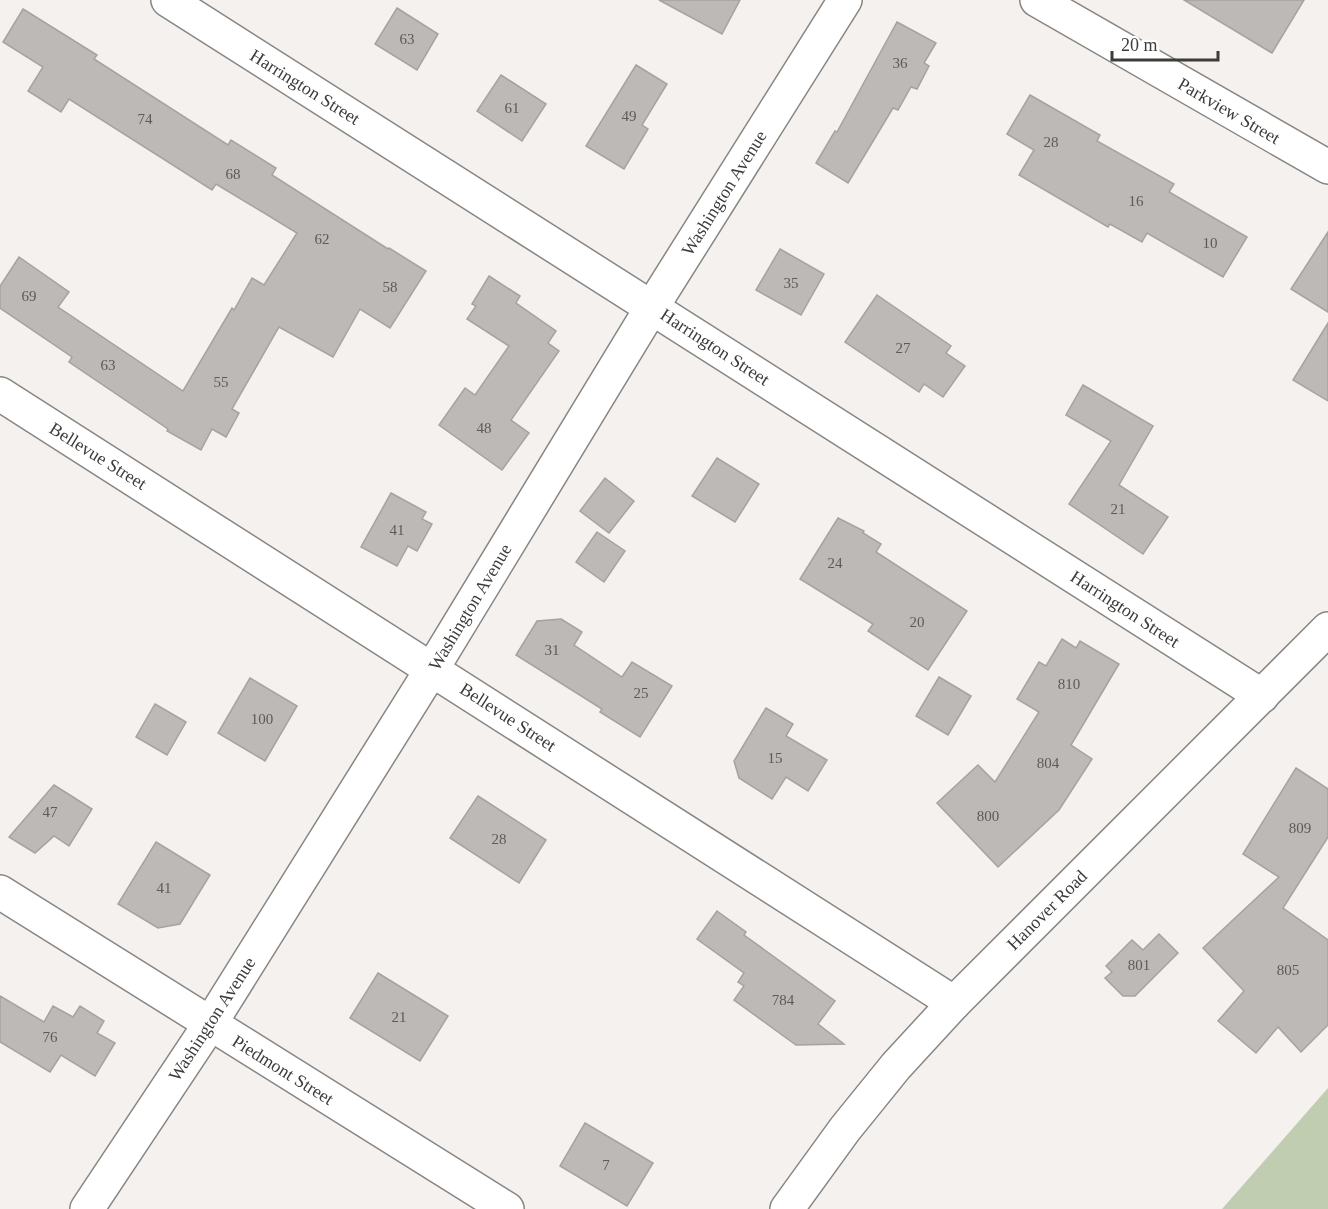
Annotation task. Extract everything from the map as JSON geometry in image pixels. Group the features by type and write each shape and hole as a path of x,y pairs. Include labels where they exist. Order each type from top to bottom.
{"street":[{"name":"Harrington Street","path":"168,0 1262,696"},
{"name":"Washington Avenue","path":"87,1209 210,1024 432,669 652,307 845,0"},
{"name":"Parkview Street","path":"1037,0 1328,167"},
{"name":"Bellevue Street","path":"0,394 954,1003"},
{"name":"Hanover Road","path":"792,1207 845,1129 954,1003 1328,629"},
{"name":"Piedmont Street","path":"0,892 507,1209"}],"green space":[{"path":"1328,1088 1328,1209 1222,1209"}],"building":[{"path":"659,0 740,0 722,34"},
{"path":"1184,0 1304,0 1272,53"},
{"path":"397,8 438,34 417,70 375,44"},
{"path":"23,9 97,55 94,59 228,145 231,140 276,168 272,175 426,271 390,328 360,309 333,357 279,327 232,409 239,413 226,437 212,429 201,450 167,431 168,429 69,362 72,357 0,308 0,286 19,257 69,292 58,307 183,391 252,278 264,285 297,233 216,184 212,190 69,99 61,112 28,91 43,67 3,42"},
{"path":"897,22 936,43 924,63 929,66 917,89 911,87 898,110 893,108 848,183 816,163 835,131 837,132"},
{"path":"636,65 667,84 642,125 648,129 624,169 586,146"},
{"path":"501,75 546,104 522,141 477,111"},
{"path":"1030,95 1100,135 1097,141 1174,184 1169,192 1247,237 1223,277 1147,233 1142,242 1110,224 1108,227 1019,175 1034,150 1007,134"},
{"path":"1328,232 1328,312 1291,289"},
{"path":"780,249 824,274 801,315 756,290"},
{"path":"489,276 520,296 516,303 556,331 548,343 559,351 511,420 529,433 502,470 439,425 465,388 475,395 509,346 467,319 476,306 472,304"},
{"path":"877,295 951,346 946,353 965,366 943,397 924,384 919,392 845,342"},
{"path":"1328,323 1328,401 1293,380"},
{"path":"1083,385 1153,426 1119,485 1168,517 1143,554 1069,504 1111,441 1066,415"},
{"path":"717,458 759,484 735,522 692,496"},
{"path":"605,478 634,501 609,533 580,511"},
{"path":"391,493 426,512 422,519 432,524 417,551 408,546 397,566 361,547"},
{"path":"838,518 864,531 863,533 881,544 876,552 967,611 928,670 868,631 873,624 800,579"},
{"path":"597,532 625,551 604,582 576,562"},
{"path":"561,619 582,632 574,645 622,677 632,662 672,686 640,737 600,712 602,709 516,655 537,621"},
{"path":"1062,639 1076,648 1080,641 1119,664 1071,745 1092,759 1059,810 998,867 937,803 978,765 995,782 1039,712 1017,699 1039,662 1046,666"},
{"path":"939,677 971,696 948,735 916,716"},
{"path":"250,678 297,706 265,761 218,733"},
{"path":"155,704 186,722 167,755 136,737"},
{"path":"766,708 793,724 786,736 827,760 808,791 786,777 772,799 739,778 734,761"},
{"path":"1296,768 1328,789 1328,837 1283,908 1328,940 1328,1025 1301,1052 1278,1027 1256,1053 1218,1021 1244,991 1203,948 1279,877 1243,854"},
{"path":"54,785 92,809 69,846 54,836 35,853 9,837"},
{"path":"478,796 546,840 519,883 450,838"},
{"path":"156,842 210,875 180,924 158,928 118,904"},
{"path":"717,911 746,932 744,935 835,1001 818,1024 844,1044 796,1045 734,1000 744,986 738,982 744,973 697,939"},
{"path":"1159,934 1178,953 1135,996 1123,996 1105,978 1112,972 1106,966 1132,940 1143,950"},
{"path":"378,973 448,1016 420,1061 350,1018"},
{"path":"0,996 44,1022 53,1006 73,1017 80,1006 104,1021 97,1033 115,1043 95,1076 61,1055 50,1072 0,1042"},
{"path":"585,1123 653,1163 627,1206 560,1166"}]}
